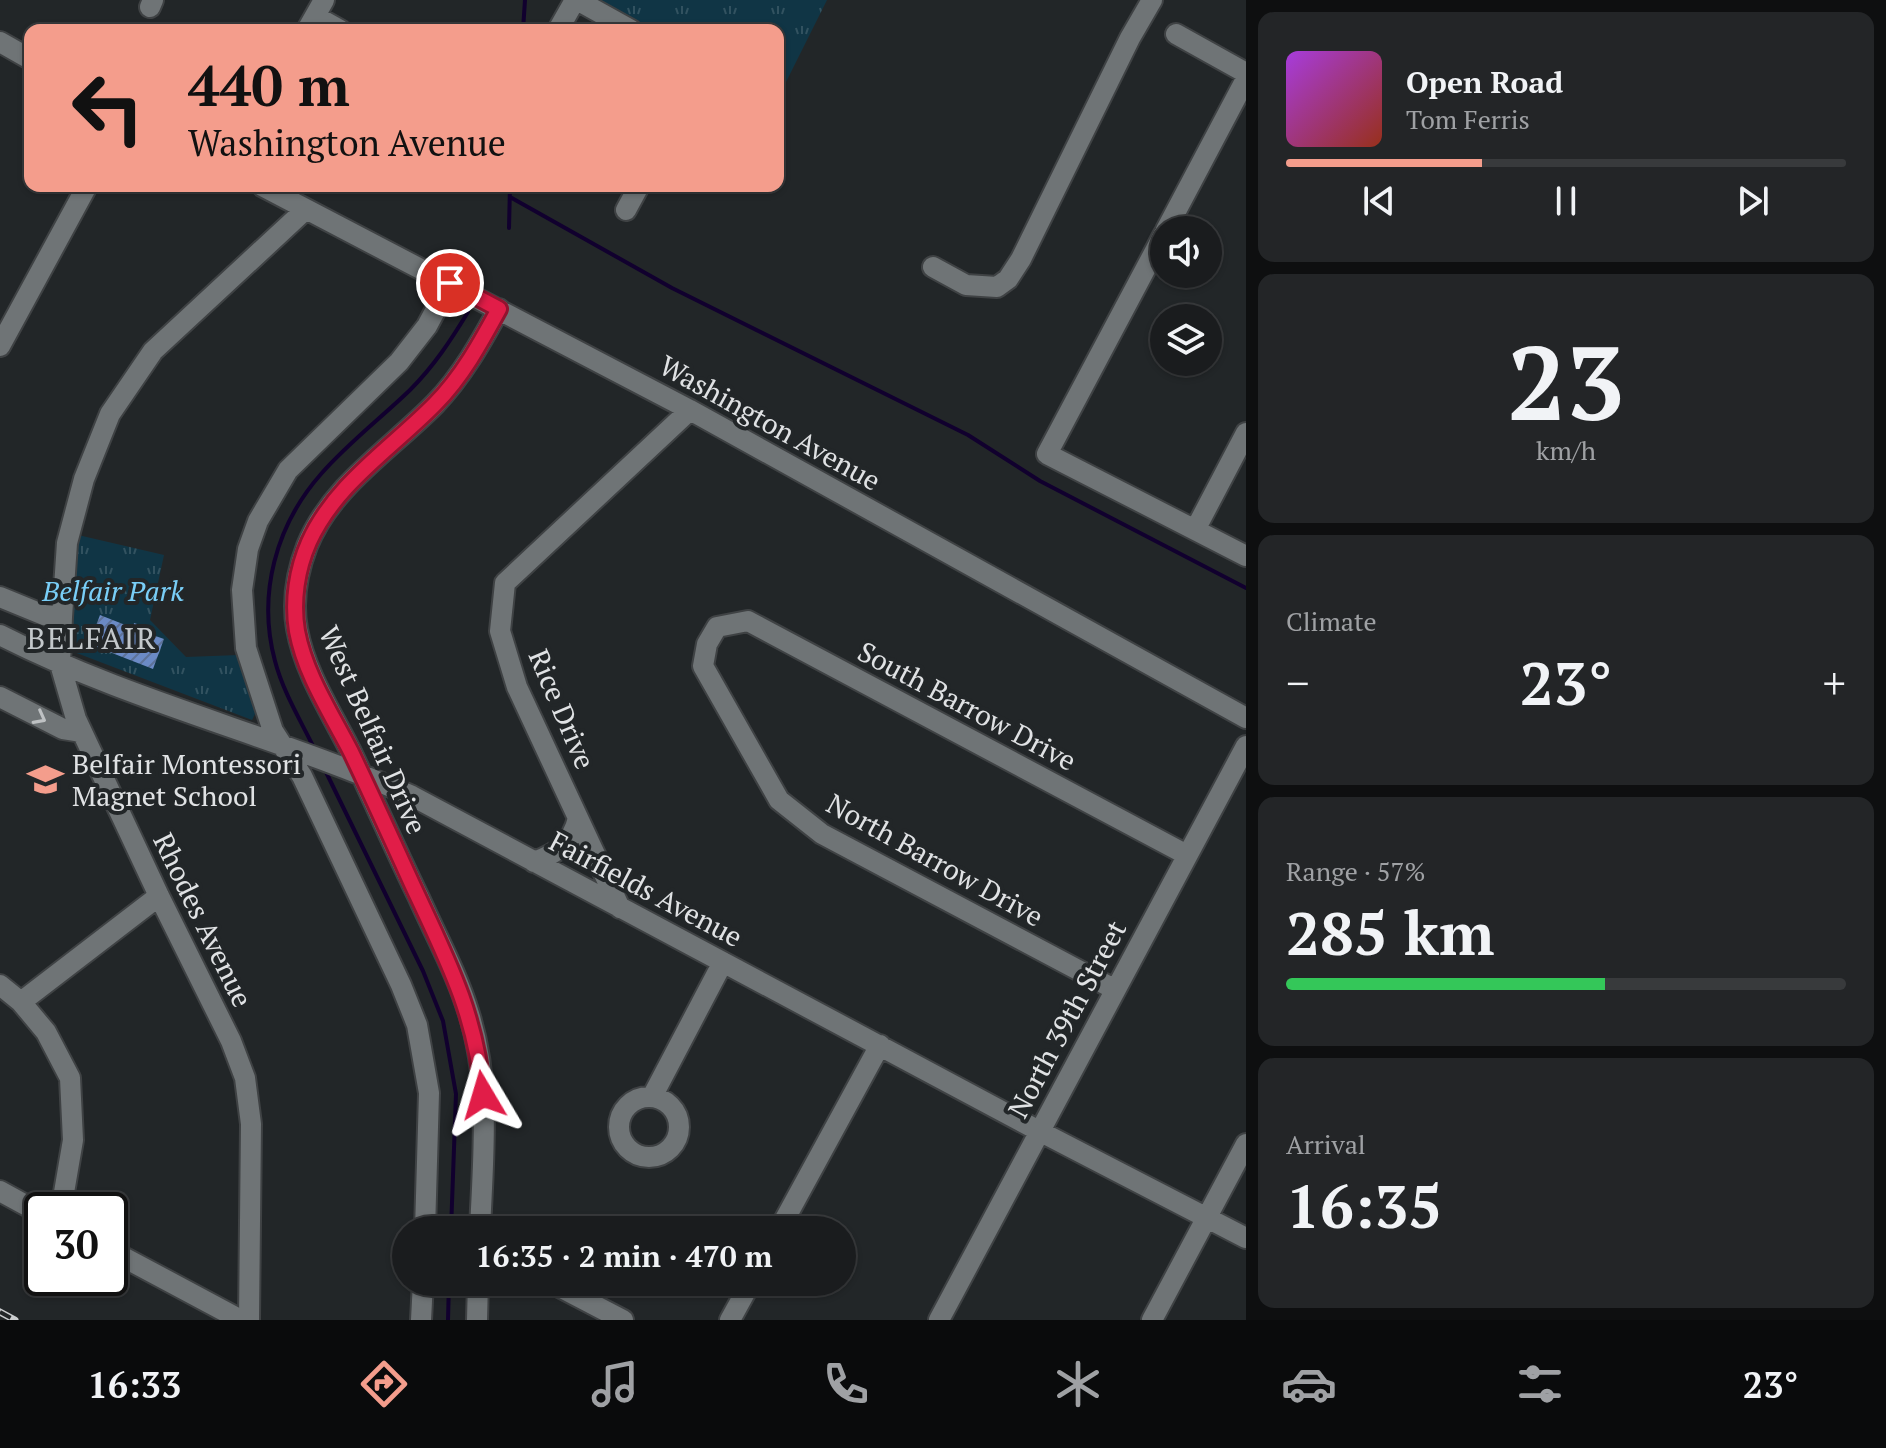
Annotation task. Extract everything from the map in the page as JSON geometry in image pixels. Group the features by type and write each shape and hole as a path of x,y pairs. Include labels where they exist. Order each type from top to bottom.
{"street":[{"path":"562,24 576,0 620,24"},
{"path":"933,267 966,285 997,287 1008,279 1152,0"},
{"path":"1173,216 1246,76 1176,34"},
{"path":"0,42 24,56"},
{"path":"0,346 84,192"},
{"name":"Washington Avenue","path":"273,192 690,410 1246,718"},
{"path":"626,210 636,192"},
{"name":"Rhodes Avenue","path":"249,1320 251,1124 245,1078 231,1041 82,732 60,664 62,617 67,543 84,479 110,414 153,351 305,210"},
{"path":"1150,260 1047,454 1246,556"},
{"path":"425,1216 429,1093 417,1025 291,750 273,731 249,663 243,634 243,577 253,535 271,495 288,470 399,362 427,326 450,283"},
{"name":"West Belfair Drive","path":"480,1216 484,1109 475,1034 453,972 319,691 302,648 295,611 300,568 308,543 329,508 354,480 436,403 470,359 499,309"},
{"name":"Rice Drive","path":"620,908 513,673 500,631 505,583 690,410"},
{"path":"1195,530 1246,433"},
{"path":"0,597 44,615 62,617"},
{"name":"South Barrow Drive","path":"717,627 748,621 1187,855"},
{"name":"North Barrow Drive","path":"717,627 707,644 703,666 779,800 822,834 1114,989"},
{"name":"Fairfields Avenue","path":"0,635 60,664 355,772 412,796 1246,1238"},
{"path":"0,697 63,729 82,732"},
{"name":"North 39th Street","path":"939,1320 1246,746"},
{"path":"534,862 561,850 572,836 578,818"},
{"path":"21,1002 159,896"},
{"path":"652,1097 723,962"},
{"path":"0,985 21,1002 46,1032 70,1078 73,1140 64,1192"},
{"path":"787,1216 880,1045"},
{"path":"1152,1320 1246,1144"},
{"path":"0,1191 24,1204"},
{"path":"128,1260 241,1320"},
{"path":"421,1320 422,1296"},
{"path":"477,1320 478,1296"},
{"path":"577,1296 623,1320"},
{"path":"730,1320 743,1296"}],"green space":[{"path":"590,0 827,0 784,86 784,24 629,24"},
{"name":"Belfair Park","path":"78,535 164,555 150,620 186,657 239,655 258,708 252,720 74,652 72,622"}],"building":[{"path":"100,615 133,628 134,623 146,627 144,632 164,639 153,669 89,644"}],"waterway":[{"path":"523,24 525,0"},
{"path":"509,228 510,192"},
{"path":"510,197 672,288 968,435 1040,481 1246,588"},
{"path":"315,750 283,684 270,636 270,586 282,538 292,515 321,474 419,381 468,312"},
{"path":"324,768 423,971 443,1021 456,1094 452,1216"},
{"path":"448,1320 449,1296"}],"railway":[{"path":"0,1312 15,1320"}],"place":[{"name":"Belfair Montessori Magnet School","path":"46,780"}],"district":[{"name":"BELFAIR","path":"92,639"}],"route":[{"path":"450,283 499,309 453,384 339,495 320,521 308,543 300,568 295,611 297,631 307,664 462,992 475,1034 483,1095"}]}
